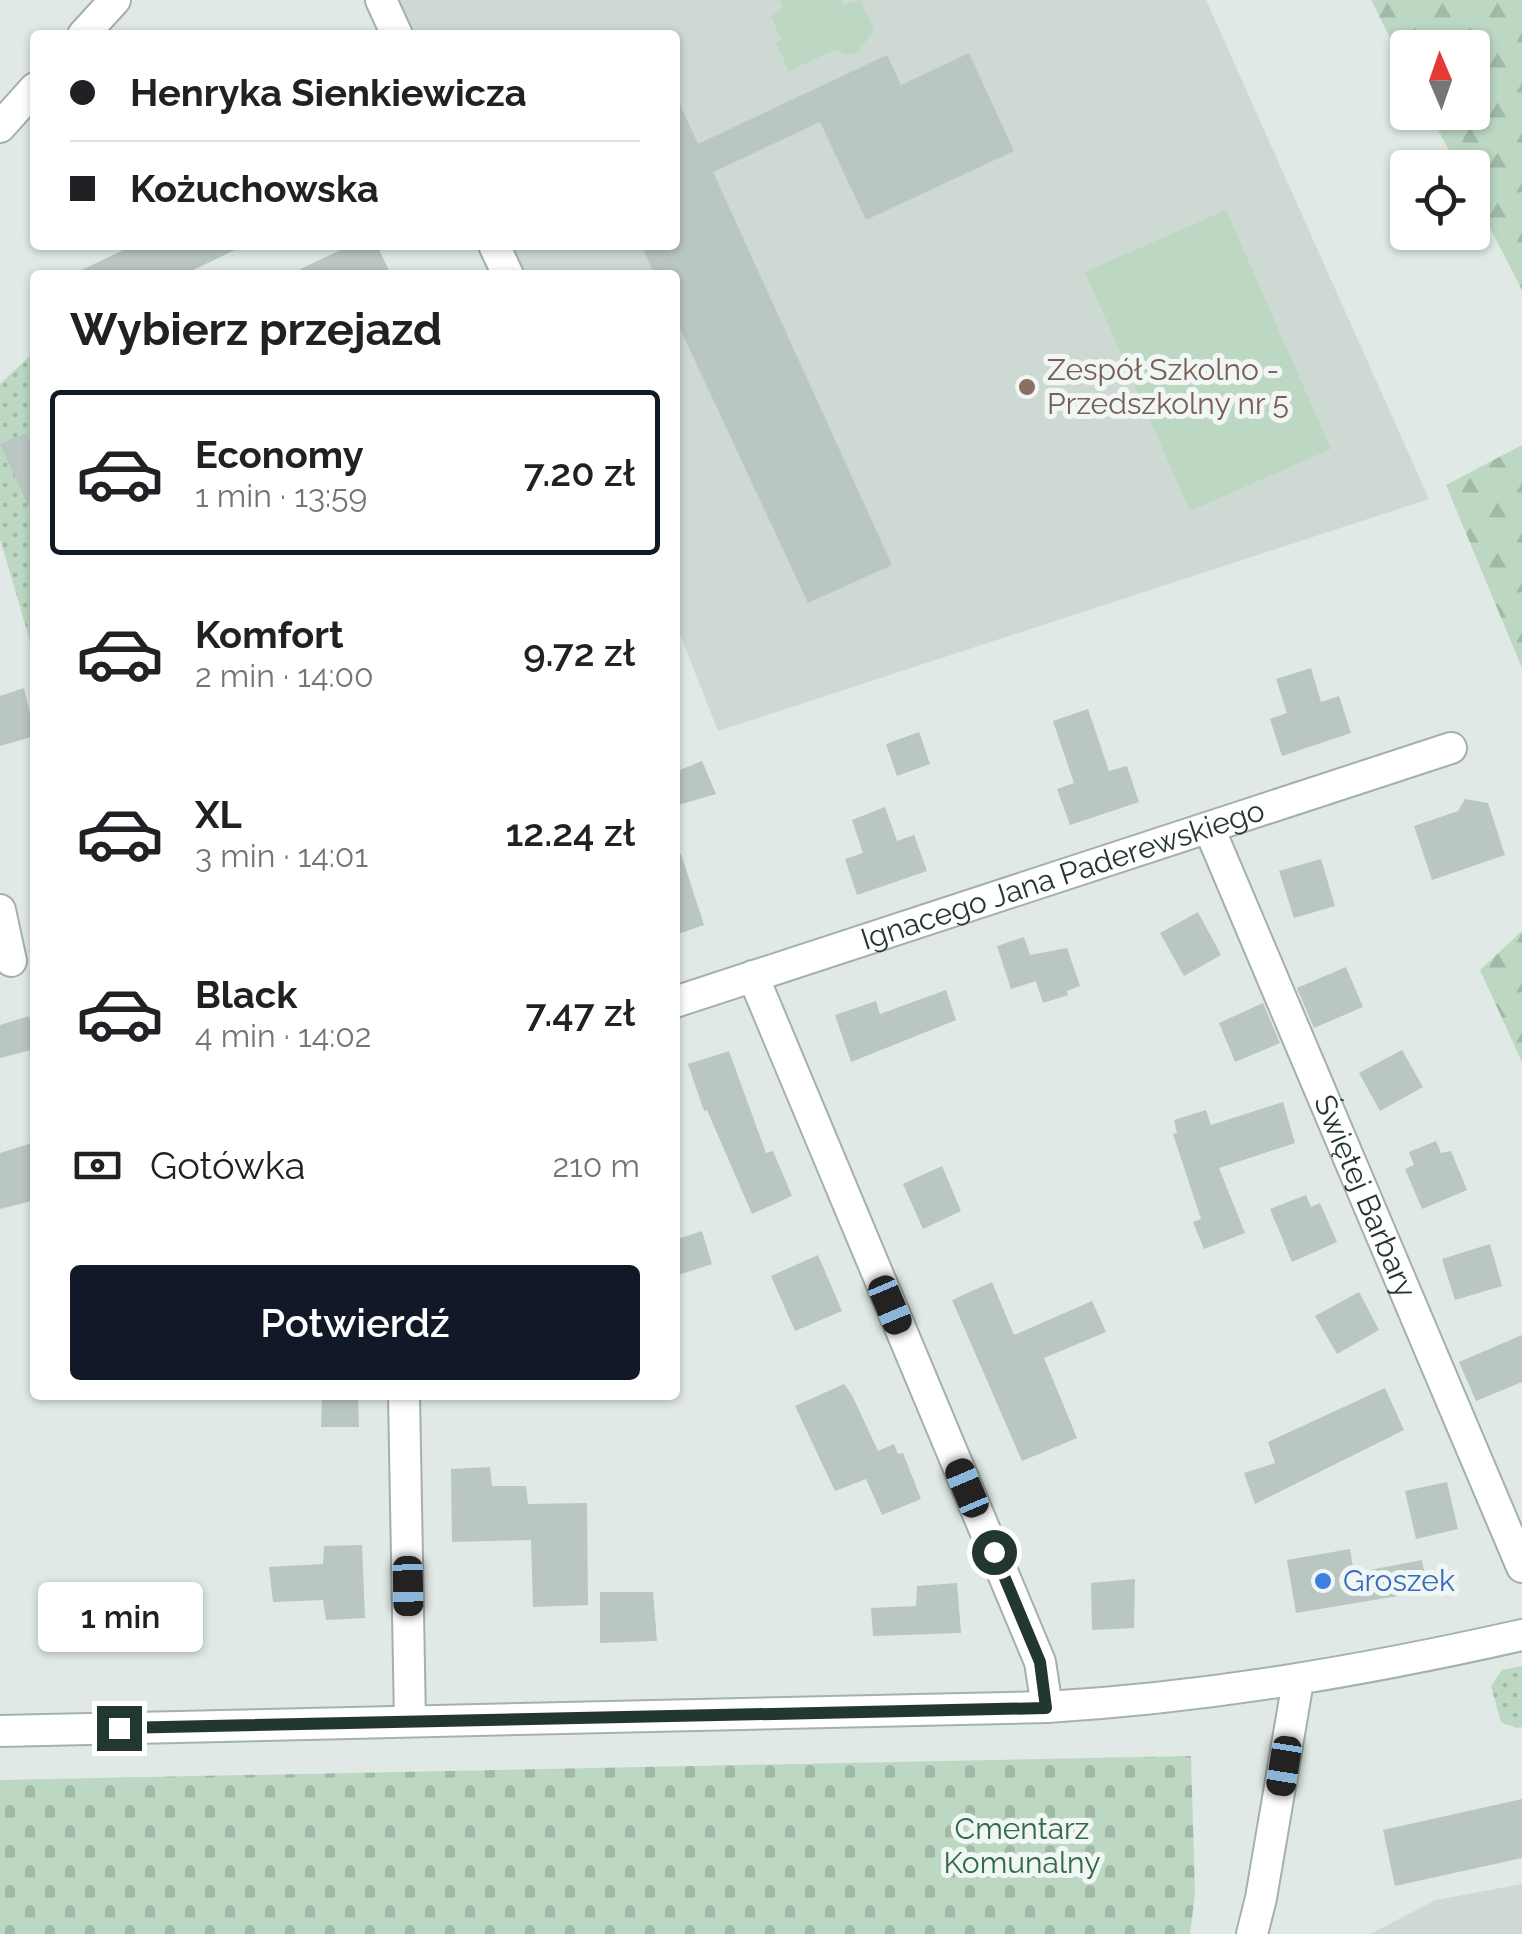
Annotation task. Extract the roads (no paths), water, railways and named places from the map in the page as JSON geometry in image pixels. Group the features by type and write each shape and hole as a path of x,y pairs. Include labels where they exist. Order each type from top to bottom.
{"street":[{"path":"88,30 115,0"},
{"path":"381,0 396,30"},
{"path":"0,127 30,94"},
{"name":"Ignacego Jana Paderewskiego","path":"680,1000 1451,748"},
{"name":"Świętej Barbary","path":"1209,828 1522,1567"},
{"path":"0,910 15,960"},
{"path":"753,976 1040,1662 1046,1708"},
{"path":"404,1400 410,1721"},
{"path":"0,1731 1046,1708 1153,1701 1298,1680 1522,1636"},
{"path":"1252,1934 1298,1680"}],"place":[{"name":"Zespół Szkolno - Przedszkolny nr 5","path":"1027,387"},
{"name":"Groszek","path":"1323,1581"}],"park label":[{"name":"Cmentarz Komunalny","path":"1022,1846"}]}
